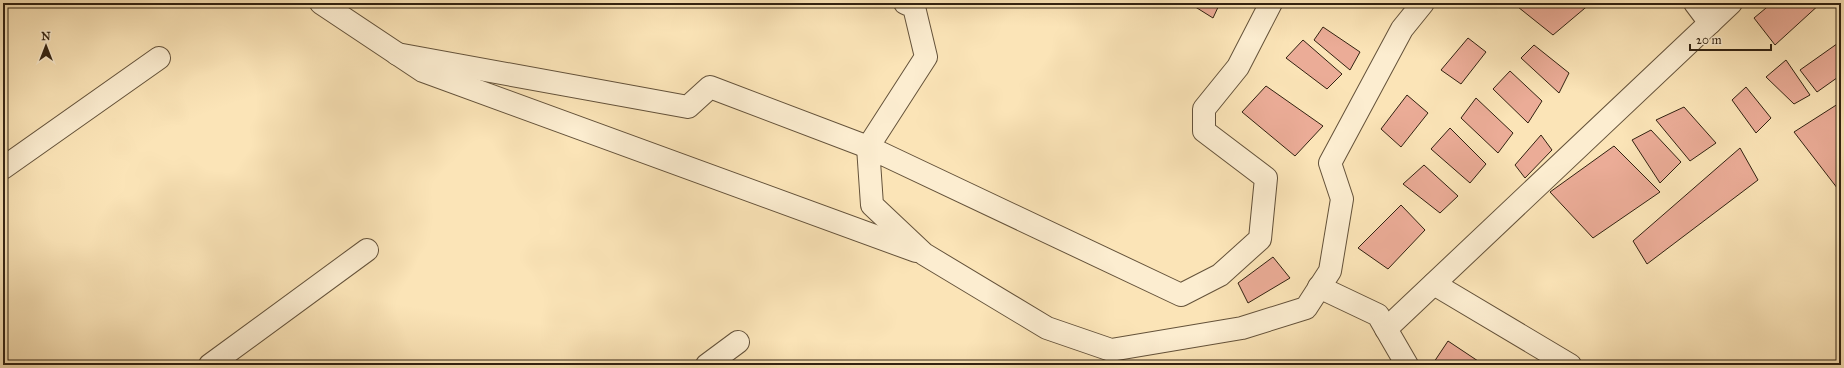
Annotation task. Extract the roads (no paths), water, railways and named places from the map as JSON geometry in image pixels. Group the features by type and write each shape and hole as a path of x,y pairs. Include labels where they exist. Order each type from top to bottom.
{"street":[{"path":"321,3 423,71 924,254 1047,328 1111,350 1242,328 1306,308 1330,271 1342,199 1330,163 1402,29 1423,3"},
{"path":"905,3 914,7 926,57 868,147 872,205 924,254"},
{"path":"397,54 688,107 710,87 868,147 1181,294 1220,275 1260,238 1266,178 1204,131 1204,108 1238,67 1271,3"},
{"path":"1695,3 1710,23"},
{"path":"1386,329 1731,3"},
{"path":"3,168 159,58"},
{"path":"210,365 367,250"},
{"path":"1434,284 1570,365"},
{"path":"1319,287 1378,315 1407,365"},
{"path":"707,365 738,342"}]}
